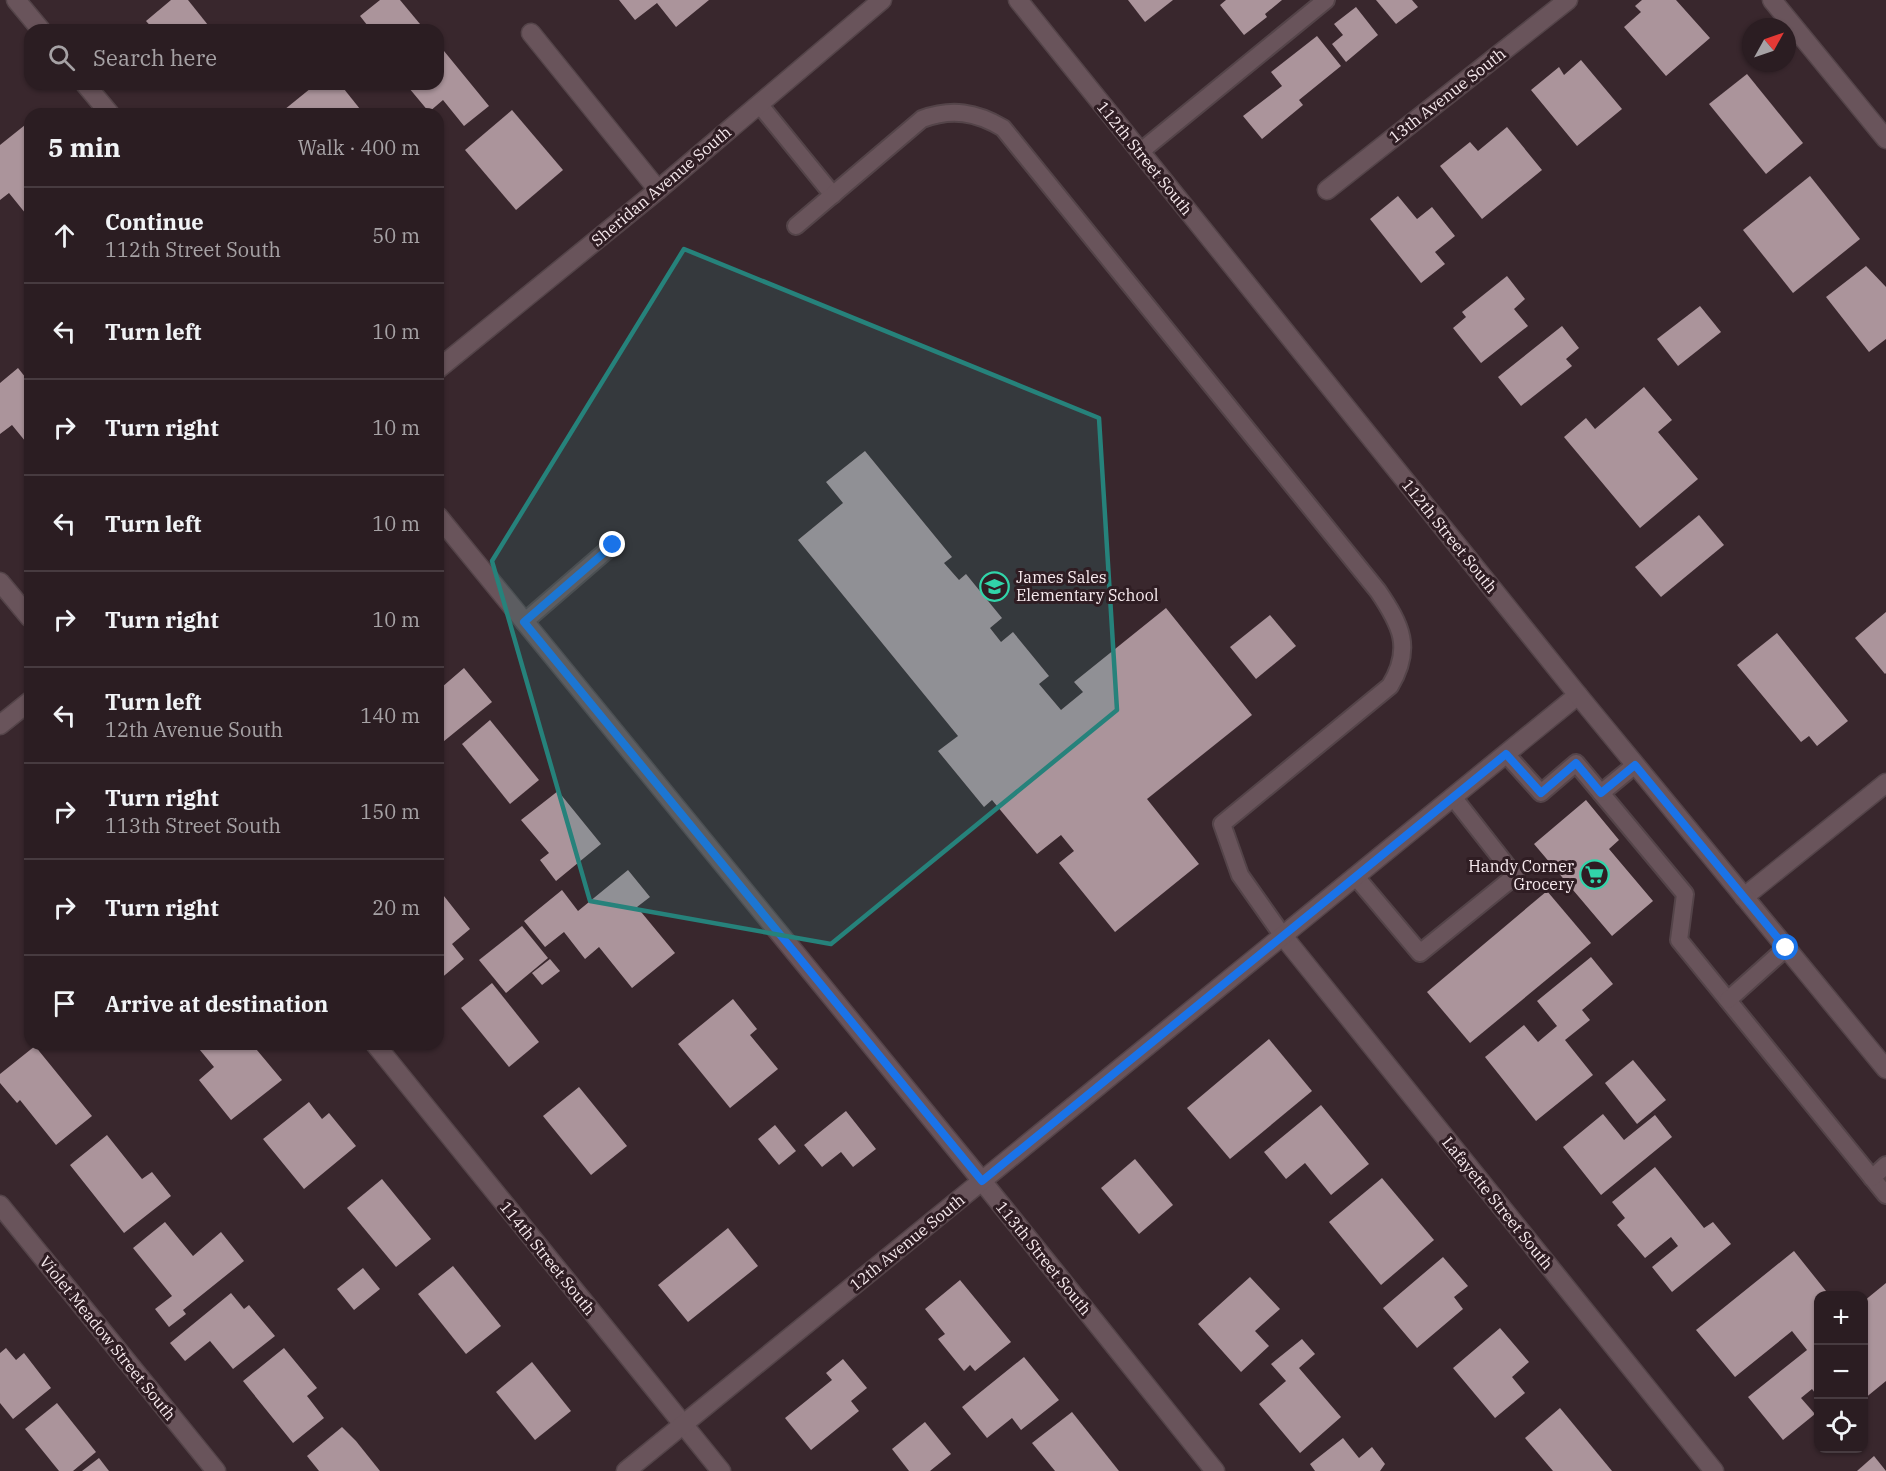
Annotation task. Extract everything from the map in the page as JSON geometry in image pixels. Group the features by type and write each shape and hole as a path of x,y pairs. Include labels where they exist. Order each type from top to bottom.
{"street":[{"path":"16,0 36,24"},
{"name":"Sheridan Avenue South","path":"444,364 658,190 882,0"},
{"name":"112th Street South","path":"1018,0 1578,695 1886,1069"},
{"name":"13th Avenue South","path":"1327,190 1568,0"},
{"path":"1772,0 1886,139"},
{"path":"531,33 658,190"},
{"path":"90,90 105,108"},
{"name":"113th Street South","path":"444,523 982,1181 1215,1471"},
{"path":"0,582 24,611"},
{"name":"12th Avenue South","path":"626,1471 1578,695"},
{"path":"0,725 24,706"},
{"path":"1744,897 1886,783"},
{"name":"Lafayette Street South","path":"1283,936 1714,1471"},
{"name":"114th Street South","path":"380,1050 721,1471"},
{"name":"Violet Meadow Street South","path":"0,1205 216,1471"}],"lane":[{"path":"1140,152 1326,0"},
{"path":"759,104 832,195"},
{"path":"796,226 922,119 937,114 968,112 986,118 1003,128 1378,591 1399,626 1402,656 1398,672 1390,686 1222,824 1240,875 1283,936"},
{"path":"524,622 613,545"},
{"path":"1506,754 1541,793 1576,763 1685,894 1679,940 1886,1195"},
{"path":"1601,793 1635,765"},
{"path":"1356,877 1420,954 1515,876 1453,798"},
{"path":"1728,1000 1786,948"},
{"path":"1872,1178 1886,1165"}],"highlighted area":[{"path":"684,249 1099,418 1117,710 831,944 590,901 492,561"}],"building":[{"path":"171,0 188,0 207,24 149,24 146,21"},
{"path":"380,0 400,0 420,24 366,24 360,16"},
{"path":"619,0 709,0 676,27 657,3 635,20"},
{"path":"1128,0 1173,0 1145,22"},
{"path":"1226,0 1282,0 1265,14 1267,17 1244,35 1220,5"},
{"path":"1376,0 1412,0 1418,7 1396,24"},
{"path":"1642,0 1676,0 1710,38 1666,76 1624,27 1641,12 1635,6"},
{"path":"1356,7 1378,35 1346,62 1332,44 1343,35 1334,24"},
{"path":"1317,36 1341,66 1299,100 1303,105 1262,139 1243,116 1282,86 1271,72"},
{"path":"444,51 489,106 464,126 443,100 434,108 426,108 411,90 444,90"},
{"path":"1581,60 1622,109 1577,146 1531,90 1559,67 1564,75"},
{"path":"1747,74 1803,143 1766,174 1709,104"},
{"path":"309,90 345,90 359,108 286,108"},
{"path":"512,110 563,170 516,210 465,150"},
{"path":"24,126 24,212 9,193 0,200 0,145"},
{"path":"1507,127 1542,170 1482,219 1440,166 1470,142 1478,151"},
{"path":"1810,176 1860,239 1793,293 1743,230"},
{"path":"1398,196 1417,219 1432,207 1455,236 1435,252 1445,264 1421,283 1370,219"},
{"path":"1866,266 1886,287 1886,339 1869,352 1826,297"},
{"path":"1507,276 1525,299 1514,309 1528,326 1481,363 1453,328 1466,317 1462,312"},
{"path":"1700,306 1721,332 1678,366 1657,339"},
{"path":"1562,326 1579,348 1566,359 1572,366 1521,406 1498,377"},
{"path":"18,368 24,376 24,440 12,425 0,434 0,383"},
{"path":"1644,387 1672,420 1658,432 1698,479 1640,528 1564,437 1586,418 1595,429"},
{"path":"865,451 952,557 944,563 959,580 966,574 1002,618 990,628 1001,642 1013,632 1049,676 1039,684 1061,710 1083,692 1074,682 1166,608 1252,715 1147,799 1199,864 1115,932 1059,863 1074,851 1061,835 1037,854 992,800 984,807 938,751 958,736 798,540 843,503 826,482"},
{"path":"1699,515 1724,545 1661,597 1635,567"},
{"path":"1886,612 1886,673 1885,674 1855,638"},
{"path":"1270,615 1296,646 1256,679 1230,647"},
{"path":"1777,633 1848,721 1817,746 1809,736 1801,742 1737,665"},
{"path":"464,668 492,702 444,741 444,685"},
{"path":"490,720 539,780 510,804 462,744"},
{"path":"558,791 601,844 556,881 540,860 549,853 521,820"},
{"name":"Handy Corner Grocery","path":"1586,800 1619,840 1609,849 1653,901 1612,936 1534,844"},
{"path":"628,870 650,897 637,907 675,953 632,988 599,947 585,959 564,932 545,947 524,921 562,890 578,911"},
{"path":"1547,891 1591,943 1470,1043 1427,992"},
{"path":"444,896 470,929 452,944 464,959 444,976"},
{"path":"522,926 548,958 506,993 479,960"},
{"path":"1591,957 1613,984 1582,1010 1590,1020 1565,1040 1593,1075 1536,1121 1485,1057 1524,1025 1538,1042 1557,1026 1537,1001"},
{"path":"550,959 560,971 542,985 532,973"},
{"path":"492,983 539,1042 509,1067 461,1008"},
{"path":"733,999 757,1029 750,1035 778,1069 730,1108 678,1044"},
{"path":"1269,1039 1312,1091 1230,1159 1187,1108"},
{"path":"30,1050 38,1050 92,1116 56,1145 20,1100 17,1103 0,1083 0,1074"},
{"path":"200,1050 257,1050 282,1080 231,1120 199,1080 214,1067"},
{"path":"1633,1060 1666,1100 1637,1124 1605,1083"},
{"path":"579,1087 627,1146 591,1175 543,1116"},
{"path":"309,1102 322,1119 329,1113 356,1146 304,1189 263,1139"},
{"path":"1321,1105 1369,1164 1331,1195 1305,1163 1286,1179 1264,1152"},
{"path":"846,1111 876,1149 853,1167 841,1152 822,1167 804,1145"},
{"path":"1603,1114 1624,1140 1655,1115 1672,1137 1601,1195 1563,1147"},
{"path":"775,1125 796,1151 779,1165 758,1139"},
{"path":"107,1135 142,1179 152,1172 171,1196 124,1233 70,1165"},
{"path":"1135,1159 1173,1205 1139,1234 1101,1188"},
{"path":"1655,1167 1704,1228 1713,1222 1731,1244 1672,1292 1652,1267 1678,1246 1671,1237 1645,1258 1617,1225 1625,1218 1612,1202"},
{"path":"1382,1178 1434,1240 1381,1285 1329,1222"},
{"path":"382,1179 431,1239 396,1267 347,1208"},
{"path":"165,1222 193,1256 221,1232 244,1261 183,1310 186,1314 169,1327 155,1309 172,1296 133,1248"},
{"path":"728,1228 758,1266 688,1322 658,1285"},
{"path":"1794,1251 1826,1291 1814,1291 1814,1392 1812,1389 1801,1398 1814,1415 1783,1440 1748,1397 1807,1350 1792,1331 1735,1377 1696,1330"},
{"path":"1443,1257 1468,1286 1454,1297 1463,1309 1417,1348 1383,1308"},
{"path":"453,1266 501,1326 466,1354 418,1294"},
{"path":"363,1268 380,1289 354,1310 337,1289"},
{"path":"1250,1277 1280,1309 1255,1331 1269,1346 1241,1372 1198,1324"},
{"path":"960,1280 1011,1342 975,1371 970,1365 964,1371 938,1339 945,1334 925,1309"},
{"path":"1886,1283 1886,1381 1868,1396 1868,1345 1868,1298"},
{"path":"231,1293 244,1309 249,1305 275,1336 233,1369 210,1341 185,1361 170,1343"},
{"path":"1500,1328 1529,1362 1512,1377 1525,1393 1495,1418 1453,1368"},
{"path":"1302,1339 1315,1354 1299,1368 1341,1417 1300,1453 1259,1404 1286,1381 1271,1364"},
{"path":"6,1348 16,1360 24,1353 51,1388 13,1419 0,1403 0,1353"},
{"path":"284,1348 317,1388 307,1396 324,1418 293,1443 243,1381"},
{"path":"1024,1357 1059,1400 1021,1430 1012,1418 987,1438 962,1407"},
{"path":"843,1359 867,1388 851,1401 859,1411 811,1450 785,1418 832,1380 826,1373"},
{"path":"532,1362 571,1411 535,1440 496,1392"},
{"path":"57,1403 96,1452 73,1471 59,1471 25,1429"},
{"path":"1560,1408 1612,1471 1553,1471 1525,1438"},
{"path":"1072,1412 1119,1471 1055,1471 1032,1443"},
{"path":"925,1422 951,1454 930,1471 909,1471 892,1449"},
{"path":"342,1427 380,1471 319,1471 307,1456"},
{"path":"1343,1438 1359,1458 1372,1447 1385,1464 1380,1471 1315,1471 1310,1464"},
{"path":"1874,1456 1886,1471 1857,1471"},
{"path":"99,1458 109,1471 82,1471"}],"place":[{"name":"James Sales Elementary School","path":"995,586"},
{"name":"Handy Corner Grocery","path":"1595,875"}],"route":[{"path":"613,545 524,622 982,1181 1506,754 1541,793 1576,763 1601,793 1635,765 1786,948"}]}
